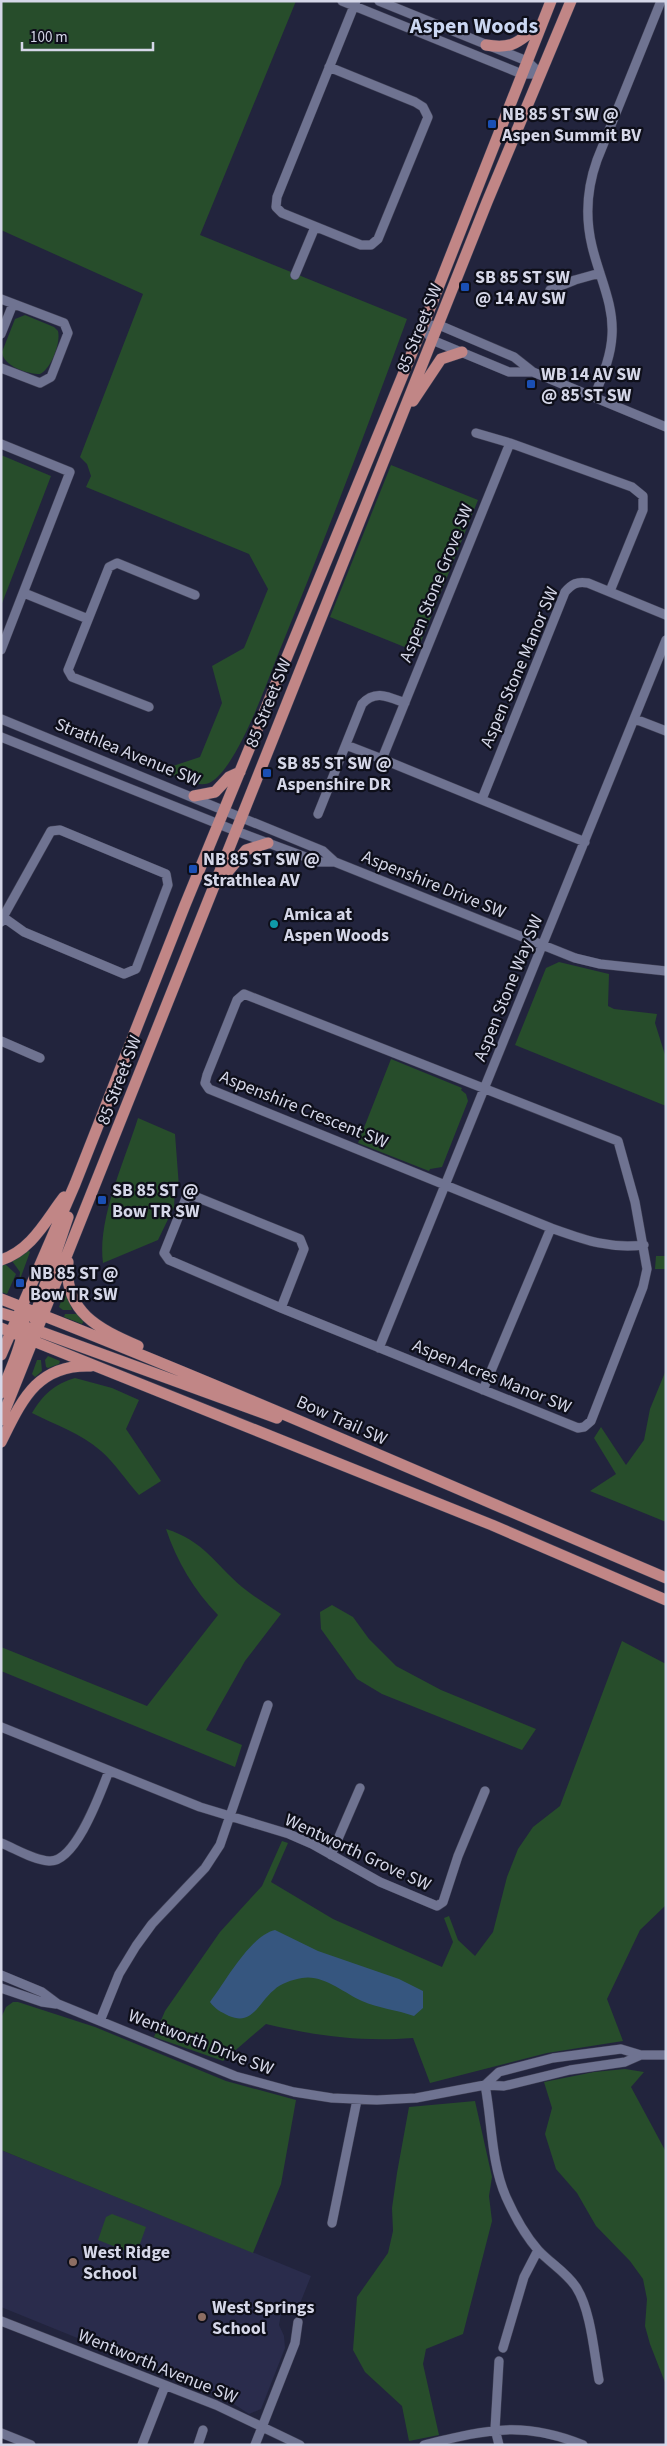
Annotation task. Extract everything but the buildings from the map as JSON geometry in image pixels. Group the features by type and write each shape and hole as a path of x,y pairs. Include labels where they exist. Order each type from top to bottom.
{"main road":[{"name":"85 Street SW","path":"1,1420 26,1326 21,1307 75,1184 240,772 423,326 551,1"},
{"name":"85 Street SW","path":"1,1355 26,1326 70,1253 213,888 432,340 571,1"},
{"path":"486,45 500,47 514,45 542,24"},
{"path":"405,410 441,359 462,352"},
{"path":"194,796 215,792 229,777 240,772"},
{"path":"213,888 246,850 268,843"},
{"path":"1,1393 105,1107"},
{"path":"1,1260 16,1252 38,1234 75,1184"},
{"path":"70,1253 68,1268 72,1293 80,1310 94,1324 114,1336 259,1398 305,1422"},
{"path":"1,1299 21,1307"},
{"path":"1,1313 98,1366 492,1525 666,1600"},
{"path":"26,1326 355,1446"},
{"name":"Bow Trail SW","path":"26,1326 305,1422 355,1446 497,1504 666,1578"},
{"path":"1,1442 26,1398 44,1377 67,1368 98,1366"}],"street":[{"path":"342,1 355,4 522,74 541,74"},
{"path":"379,1 527,61 541,74"},
{"path":"594,397 606,366 612,334 610,305 592,246 588,219 591,178 660,1"},
{"path":"329,66 415,102 423,107 428,116 376,241 368,246 361,245 282,214 278,210 276,203 329,66 355,4"},
{"path":"295,276 315,227"},
{"path":"550,290 600,273"},
{"path":"1,299 64,324 68,333 51,377 40,383 1,368"},
{"path":"1,334 13,304"},
{"path":"533,372 509,372 432,340 423,326 439,325 514,357 533,372 666,427"},
{"path":"476,433 510,443 632,487 642,496 643,510 610,591"},
{"name":"Aspen Stone Grove SW","path":"382,759 510,443"},
{"path":"1,444 70,472 1,650"},
{"path":"149,707 72,676 68,670 109,567 118,564 196,595"},
{"name":"Aspen Stone Manor SW","path":"482,799 566,592 572,584 579,582 610,591 666,615"},
{"path":"24,593 88,618"},
{"name":"Aspen Stone Way SW","path":"380,1348 666,640"},
{"path":"318,814 362,704 368,698 379,694 405,703"},
{"name":"Strathlea Avenue SW","path":"1,719 242,816"},
{"path":"635,719 666,731"},
{"name":"Strathlea Avenue SW","path":"1,736 236,832"},
{"path":"346,745 585,842"},
{"name":"Aspenshire Drive SW","path":"242,816 323,851 335,862 543,946 600,964 666,971"},
{"path":"60,830 166,874 168,885 136,969 124,974 24,932 2,918 51,831 60,830"},
{"name":"Aspenshire Drive SW","path":"236,832 319,862 335,862"},
{"name":"Aspenshire Crescent SW","path":"447,1184 209,1089 205,1083 207,1075 237,1000 246,994 485,1089"},
{"path":"1,1041 40,1058"},
{"name":"Aspen Acres Manor SW","path":"281,1308 304,1249 300,1240 194,1196 186,1198 164,1253 167,1258 281,1308 573,1426 584,1427 588,1424 643,1287 647,1269 644,1245 618,1141 485,1089"},
{"path":"447,1184 551,1228 600,1245 629,1247 644,1245"},
{"path":"484,1390 551,1228"},
{"path":"100,2021 120,1974 136,1946 152,1924 205,1868 220,1845 231,1818 268,1705"},
{"name":"Wentworth Grove SW","path":"1,1727 231,1818 289,1834 380,1882 437,1906 443,1902 458,1856 485,1791"},
{"path":"1,1843 48,1861 59,1858 68,1850 91,1815 109,1771"},
{"path":"331,1855 360,1788"},
{"path":"2,1991 5,1977"},
{"name":"Wentworth Drive SW","path":"5,1977 42,1992 58,2004 235,2076 294,2092 357,2100 416,2098 485,2085 504,2086 570,2070 624,2062 641,2055"},
{"name":"Wentworth Drive SW","path":"2,1991 42,2002 58,2004"},
{"name":"Wentworth Drive SW","path":"485,2085 500,2072 553,2058 621,2049 641,2055 666,2055"},
{"path":"485,2085 490,2115 491,2138 505,2195 514,2214 538,2250 569,2278 582,2297 599,2380"},
{"path":"332,2222 357,2100"},
{"path":"503,2348 524,2277 538,2250"},
{"name":"Wentworth Avenue SW","path":"1,2321 216,2405 300,2445"},
{"path":"255,2445 295,2343 298,2322"},
{"path":"499,2361 495,2429 499,2445"},
{"path":"142,2445 165,2386"},
{"path":"424,2445 495,2429 544,2431 583,2445"},
{"path":"198,2445 203,2430"},
{"path":"1,2433 31,2445"}],"shaded area":[{"path":"275,1930 318,1951 399,1979 423,1991 423,2008 414,2016 362,2001 325,1981 310,1978 302,1978 280,1985 268,1995 255,2012 244,2018 229,2016 214,2007 210,2002 239,1960 257,1941"},
{"path":"1,2150 311,2276 299,2306 290,2307 281,2314 279,2325 284,2336 285,2348 261,2409 249,2414 225,2398 1,2307"}],"green space":[{"path":"1,1 296,1 200,235 407,319 328,528 251,722 231,759 221,773 206,784 193,783 161,770 200,757 222,703 212,666 244,648 268,589 249,554 86,487 91,476 87,464 80,457 143,294 1,230"},
{"path":"25,315 54,327 58,331 58,342 54,355 48,367 40,374 29,373 16,368 3,357 2,352 15,319"},
{"path":"1,455 51,476 1,606"},
{"path":"391,465 478,500 417,652 330,617"},
{"path":"559,962 609,974 608,1006 614,1009 657,1014 655,1023 666,1058 666,1106 515,1045 546,968"},
{"path":"391,1059 462,1088 461,1090 466,1094 468,1101 442,1167 430,1169 429,1171 358,1143"},
{"path":"138,1118 175,1134 179,1187 175,1190 174,1207 158,1240 103,1263 102,1246 108,1209"},
{"path":"27,1250 30,1252 19,1282 20,1272 12,1261"},
{"path":"656,1256 666,1256 666,1269 655,1269"},
{"path":"5,1264 16,1274 7,1294 1,1292 1,1265"},
{"path":"64,1293 68,1294 72,1310 63,1310 59,1307"},
{"path":"65,1314 77,1314 84,1321 82,1324 64,1317"},
{"path":"48,1356 60,1361 59,1364 46,1367 45,1360"},
{"path":"37,1360 41,1360 42,1371 35,1377 32,1374"},
{"path":"666,1370 666,1522 590,1491 616,1474 594,1438 601,1427 626,1465 644,1440 650,1409"},
{"path":"75,1378 112,1388 139,1400 126,1429 161,1481 139,1495 101,1451 76,1434 32,1413 50,1391 61,1383"},
{"path":"166,1529 179,1534 199,1546 242,1587 281,1614 245,1661 206,1730 242,1745 235,1767 1,1671 1,1647 147,1706 218,1615 201,1596 187,1575 175,1553"},
{"path":"332,1605 353,1617 369,1639 396,1666 441,1690 536,1729 522,1750 382,1694 357,1679 321,1629 320,1612"},
{"path":"622,1641 666,1664 666,1905 640,1930 607,1999 623,2041 547,2053 430,2083 413,2038 375,2039 339,2037 266,2024 223,2061 154,2037 165,2011 220,1932 262,1886 282,1841 288,1843 271,1882 333,1919 442,1967 453,1942 444,1918 449,1916 458,1940 475,1956 493,1932 507,1877 518,1849 533,1827 560,1806"},
{"path":"13,2002 95,2027 226,2081 296,2100 281,2184 253,2253 1,2150 1,2018 6,2007"},
{"path":"625,2069 644,2072 631,2087 666,2152 666,2385 645,2326 647,2299 643,2279 630,2261 596,2226 577,2193 556,2169 545,2134 552,2108 544,2082 594,2072"},
{"path":"475,2101 492,2177 489,2196 492,2221 463,2334 426,2349 423,2364 439,2435 409,2441 402,2406 365,2372 353,2350 357,2297 388,2253 393,2231 392,2208 397,2173 409,2107"},
{"path":"112,2214 146,2227 136,2255 98,2240 106,2217"}],"place":[{"name":"NB 85 ST SW @ Aspen Summit BV","path":"492,124"},
{"name":"SB 85 ST SW @ 14 AV SW","path":"465,287"},
{"name":"WB 14 AV SW @ 85 ST SW","path":"531,384"},
{"name":"SB 85 ST SW @ Aspenshire DR","path":"267,773"},
{"name":"NB 85 ST SW @ Strathlea AV","path":"193,869"},
{"name":"Amica at Aspen Woods","path":"274,924"},
{"name":"SB 85 ST @ Bow TR SW","path":"102,1200"},
{"name":"NB 85 ST @ Bow TR SW","path":"20,1283"},
{"name":"West Ridge School","path":"73,2262"},
{"name":"West Springs School","path":"202,2317"}],"district":[{"name":"Aspen Woods","path":"474,25"}]}
